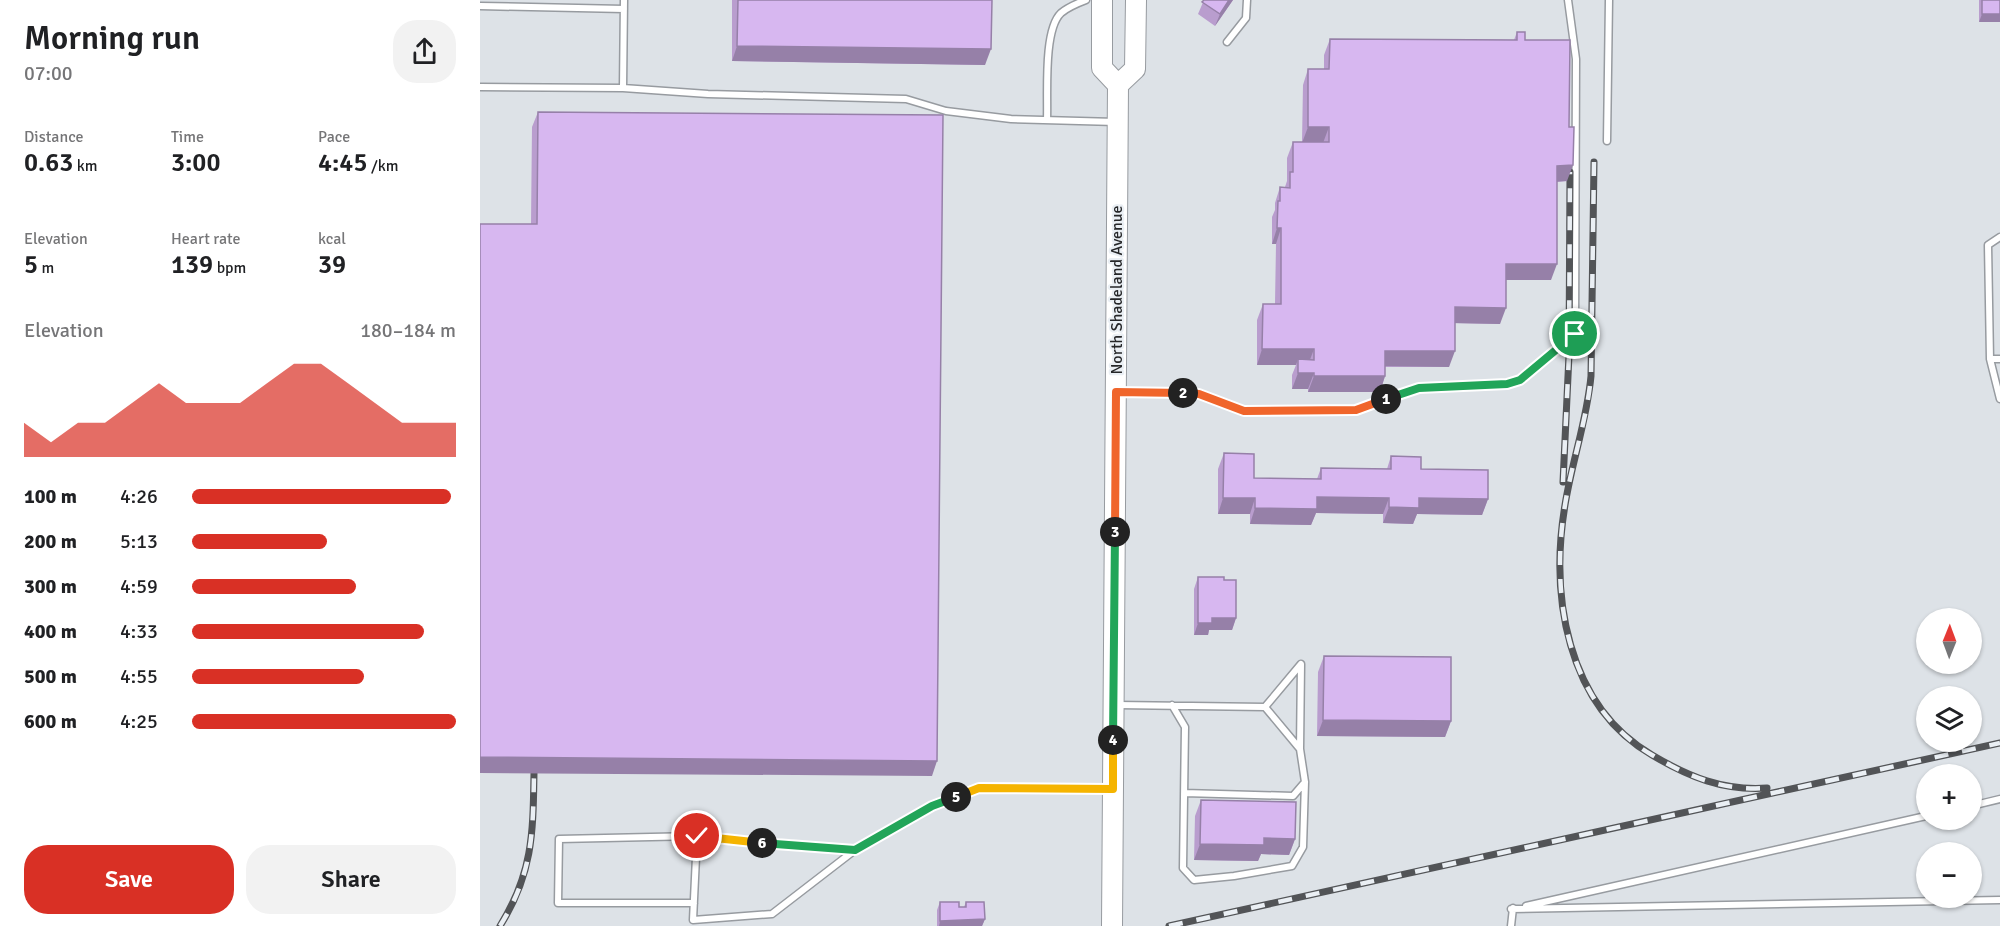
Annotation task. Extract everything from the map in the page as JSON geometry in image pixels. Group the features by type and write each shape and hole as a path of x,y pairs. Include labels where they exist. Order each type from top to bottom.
{"main road":[{"path":"1102,0 1102,68 1118,86 1135,69 1136,0"},
{"name":"North Shadeland Avenue","path":"1112,926 1118,86"}],"lane":[{"path":"623,88 624,0"},
{"path":"1047,120 1049,36 1060,14 1076,3 1086,0"},
{"path":"1227,42 1246,18 1247,0"},
{"path":"1116,392 1199,394 1244,411 1356,410 1419,388 1507,384 1520,380 1575,334 1576,59 1568,0"},
{"path":"1607,141 1609,0"},
{"path":"480,6 624,9"},
{"path":"480,87 623,88 708,94 906,99 946,111 1011,119 1117,122"},
{"path":"2000,237 1988,245 1990,359 2000,399"},
{"path":"1990,359 2000,359"},
{"path":"1172,705 1185,727 1183,868 1194,880 1292,866 1303,847 1305,782 1300,749 1301,664 1265,707"},
{"path":"1113,705 1265,707 1300,749"},
{"path":"1287,802 1305,782"},
{"path":"697,836 693,920 772,914 855,850 932,806 979,788 1113,789"},
{"path":"1184,793 1293,796"},
{"path":"1231,794 1237,800"},
{"path":"1982,803 2000,799"},
{"path":"1511,909 1916,818"},
{"path":"694,903 558,903 559,838 697,836 855,850"},
{"path":"1511,909 2000,900"},
{"path":"1511,909 1511,926"}],"building":[{"path":"738,0 992,0 991,49 737,46"},
{"path":"1204,0 1229,0 1220,14 1202,2"},
{"path":"1982,0 2000,0 2000,14 1982,14"},
{"path":"1517,32 1525,32 1525,40 1570,40 1569,127 1574,127 1573,165 1557,166 1557,264 1506,264 1506,308 1455,307 1455,351 1385,351 1385,376 1314,376 1314,373 1298,373 1298,359 1314,360 1314,349 1262,349 1263,304 1281,304 1281,228 1277,228 1278,201 1280,201 1280,187 1290,188 1290,172 1293,172 1293,142 1329,142 1329,127 1308,127 1308,69 1329,69 1330,39 1517,40"},
{"path":"538,112 943,115 937,761 480,757 480,224 537,224"},
{"path":"1224,453 1254,454 1254,478 1321,479 1321,468 1391,469 1391,456 1421,457 1421,469 1488,470 1488,499 1419,498 1419,508 1389,507 1389,498 1317,497 1317,509 1255,508 1255,498 1223,498"},
{"path":"1198,577 1224,577 1224,580 1236,580 1236,618 1212,618 1212,623 1198,623"},
{"path":"1324,656 1451,657 1451,721 1323,720"},
{"path":"1201,800 1296,802 1295,839 1264,838 1264,845 1200,844"},
{"path":"940,902 959,902 959,907 966,907 966,902 984,902 985,919 940,921"}],"railway":[{"path":"1594,162 1591,376 1565,505 1561,540 1560,575 1563,610 1571,645 1583,678 1600,708 1623,734 1652,755 1693,776 1721,785 1767,788"},
{"path":"1563,482 1569,355 1570,172"},
{"path":"1169,926 2000,743"},
{"path":"500,926 511,907 525,870 532,834 534,773"}],"route":[{"path":"697,836 855,850 932,806 979,788 1113,789 1116,392 1199,394 1244,411 1356,410 1419,388 1507,384 1520,380 1575,334"}]}
